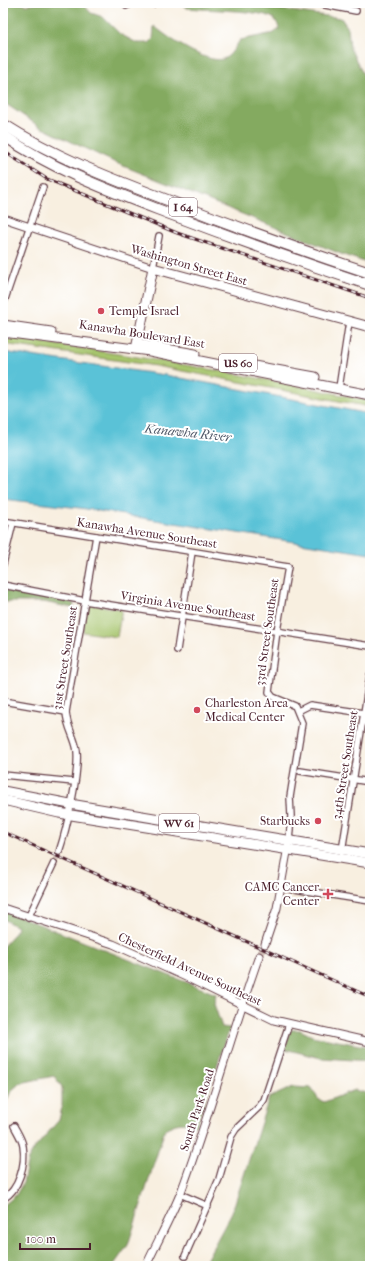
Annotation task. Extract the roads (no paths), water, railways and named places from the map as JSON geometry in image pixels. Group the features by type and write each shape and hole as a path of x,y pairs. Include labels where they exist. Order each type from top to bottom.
{"highway":[{"name":"I 64","path":"3,124 54,154 108,178 258,236 370,273"},
{"name":"I 64","path":"3,135 40,158 126,198 238,240 370,285"}],"main road":[{"name":"Washington Street East","path":"153,268 370,328"},
{"path":"136,346 153,268"},
{"name":"Kanawha Boulevard East","path":"3,325 136,346 339,385 370,395"},
{"name":"Kanawha Boulevard East","path":"3,332 102,345 136,346 153,353 370,389"},
{"name":"Kanawha Boulevard East","path":"102,345 105,347 150,354 153,353"},
{"name":"WV 61","path":"3,791 342,854 370,863"},
{"name":"WV 61","path":"3,800 68,814 288,845"},
{"name":"WV 61","path":"342,854 370,854"}],"street":[{"path":"126,7 136,3"},
{"path":"315,3 356,11"},
{"path":"3,305 43,187"},
{"name":"Washington Street East","path":"3,218 153,268"},
{"path":"153,268 159,236"},
{"path":"339,385 349,322"},
{"name":"Kanawha Avenue Southeast","path":"3,521 288,567"},
{"path":"3,564 13,523"},
{"name":"31st Street Southeast","path":"58,852 68,823 77,750 67,724 66,712 96,536"},
{"path":"177,650 192,552"},
{"name":"33rd Street Southeast","path":"288,567 277,631 269,692 273,697 291,704 298,711"},
{"name":"Virginia Avenue Southeast","path":"3,585 85,601 370,646"},
{"name":"34th Street Southeast","path":"342,854 353,780 367,713 370,675"},
{"path":"3,701 66,712"},
{"path":"265,944 273,925 288,845 291,816 290,797 302,728 301,718 298,711 310,705 367,713"},
{"path":"300,771 370,782"},
{"path":"3,774 74,782"},
{"path":"28,918 54,863"},
{"path":"281,887 370,901"},
{"name":"Chesterfield Avenue Southeast","path":"3,908 28,918 109,943 145,958 274,1020 370,1042"},
{"name":"South Park Road","path":"146,1266 180,1194 194,1156 242,1004 259,956"},
{"path":"185,1256 219,1179 231,1137 238,1126 259,1107 264,1100 289,1024"},
{"path":"3,1199 10,1195 19,1179 22,1160 23,1145 14,1126"},
{"path":"180,1194 208,1206"}],"water":[{"name":"Kanawha River","path":"3,352 165,375 370,414 370,554 80,508 3,499"}],"tunnel":[{"path":"54,863 59,852"},
{"path":"259,956 265,944"}],"railway":[{"path":"3,151 47,179 177,233 370,298"},
{"path":"3,832 370,997"}],"place":[{"name":"Temple Israel","path":"101,311"},
{"name":"Charleston Area Medical Center","path":"197,710"},
{"name":"Starbucks","path":"318,821"},
{"name":"CAMC Cancer Center","path":"328,894"}]}
